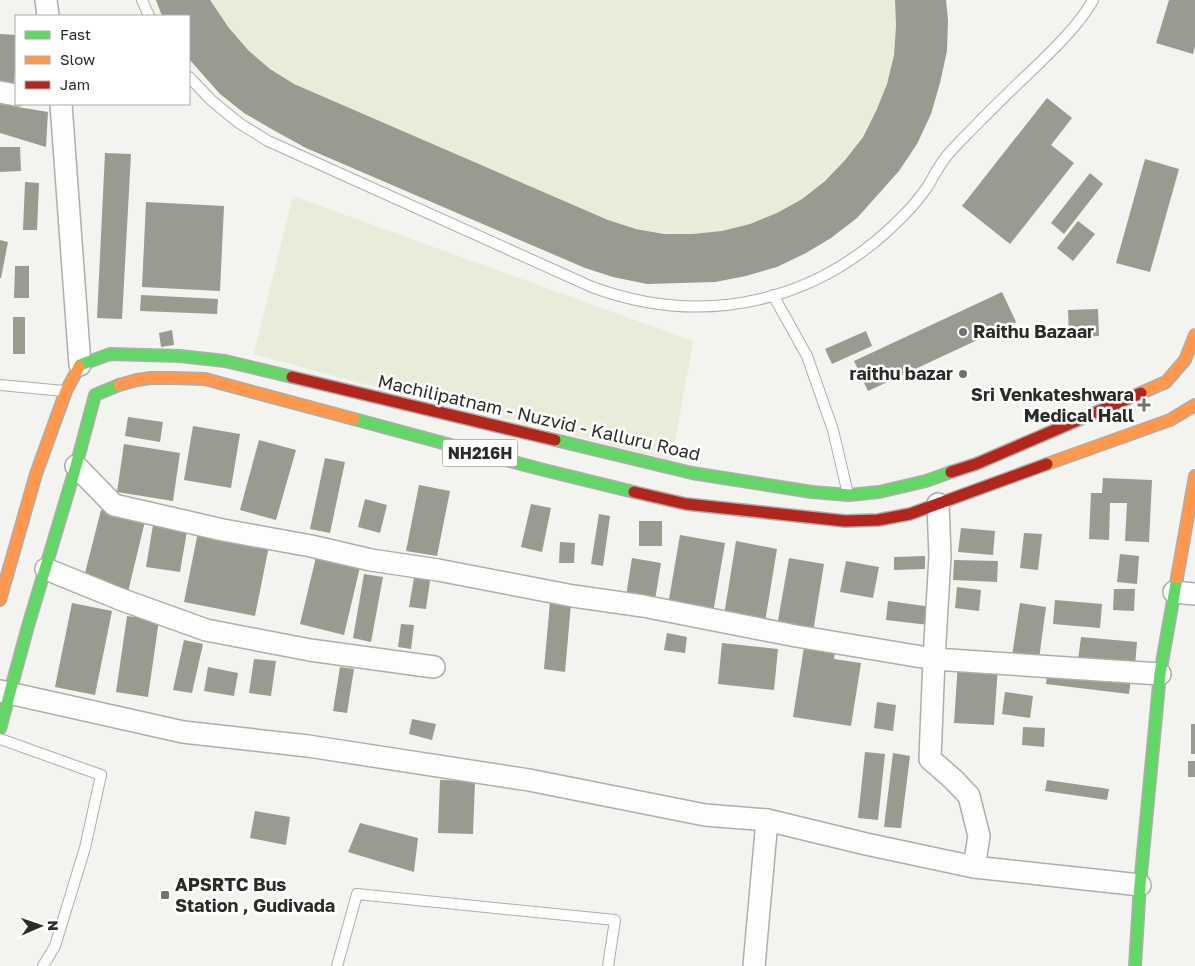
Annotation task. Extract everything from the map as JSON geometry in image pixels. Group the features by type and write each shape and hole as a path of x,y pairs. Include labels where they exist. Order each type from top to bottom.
{"main road":[{"name":"Machilipatnam - Nuzvid - Kalluru Road","path":"88,382 110,354 180,356 225,361 692,473 812,492 849,495 879,492 926,481 976,464 1166,382 1185,360 1195,335"},
{"path":"1186,357 1195,370"},
{"name":"NH216H","path":"88,382 122,384 143,379 205,379 540,469 686,504 844,521 878,520 910,514 1170,420 1195,405"},
{"path":"0,600 36,474 66,391 88,382"},
{"path":"0,728 5,693 46,569 76,466 88,382"},
{"path":"1135,966 1140,885 1160,674 1185,593 1195,476"}],"street":[{"path":"46,0 48,15"},
{"path":"0,92 15,95"},
{"path":"61,105 88,382"},
{"path":"76,466 114,505 223,530 311,546 371,560 438,570 573,596 643,606 796,636 934,659 1160,674"},
{"path":"938,504 940,556 930,759 969,796 979,836 974,867"},
{"path":"46,569 120,599 206,630 310,650 434,667"},
{"path":"5,693 183,732 308,746 520,778 705,815 767,820 974,867 1140,885"},
{"path":"754,966 767,820"}],"lane":[{"path":"142,0 149,15"},
{"path":"190,78 212,101 268,141 592,287 641,302 693,307 726,305 761,299 793,290 825,276 854,258 882,237 906,214 928,186 945,157 1067,36 1093,0"},
{"path":"774,295 807,356 833,430 849,495"},
{"path":"0,385 66,391"},
{"path":"0,739 101,775 85,848 54,946 43,966"},
{"path":"337,966 357,894 615,920 608,966"}],"green space":[{"path":"210,0 895,0 896,36 893,57 882,96 864,132 841,164 812,190 779,212 743,226 704,234 663,233 635,228 608,220 294,85 263,63 245,46"},
{"path":"293,196 693,341 672,460 341,378 254,354"}],"building":[{"path":"156,0 210,0 229,28 248,50 270,69 294,84 608,220 636,229 664,234 722,231 750,224 777,213 802,199 825,181 845,160 863,137 876,111 887,84 894,55 895,0 946,0 948,20 947,51 931,114 917,144 899,171 857,218 831,238 777,267 715,282 647,284 613,277 585,268 306,148 275,131 244,113 220,94 190,60 190,15 162,15"},
{"path":"1169,0 1195,0 1195,46 1193,54 1156,43"},
{"path":"0,34 15,35 14,83 0,81"},
{"path":"1047,98 1072,118 1051,145 1074,163 1010,244 962,206"},
{"path":"0,104 48,112 46,147 0,133"},
{"path":"0,147 20,147 21,171 0,172"},
{"path":"105,153 131,154 122,319 97,318"},
{"path":"1145,159 1179,169 1150,272 1116,263"},
{"path":"1090,173 1103,184 1064,234 1051,223"},
{"path":"25,182 39,183 37,230 23,230"},
{"path":"146,202 224,206 220,291 142,287"},
{"path":"1078,221 1095,234 1073,261 1057,248"},
{"path":"0,240 8,242 1,278 0,278"},
{"path":"15,266 29,266 29,298 14,298"},
{"path":"1002,292 1016,322 868,391 854,361"},
{"path":"141,295 218,299 217,314 140,311"},
{"path":"1098,309 1099,336 1069,337 1068,310"},
{"path":"13,317 25,317 25,354 13,354"},
{"path":"172,330 174,345 161,347 159,333"},
{"path":"866,331 872,346 832,364 825,349"},
{"path":"128,417 163,422 160,442 125,436"},
{"path":"193,426 240,434 231,488 184,480"},
{"path":"259,440 296,450 276,520 240,510"},
{"path":"124,444 180,453 173,501 117,492"},
{"path":"325,458 345,462 330,533 310,529"},
{"path":"1103,478 1152,480 1149,542 1125,541 1127,503 1110,503 1109,540 1089,539 1091,493 1102,493"},
{"path":"419,485 450,491 437,556 406,551"},
{"path":"365,499 387,505 380,533 358,527"},
{"path":"531,504 551,508 542,552 521,547"},
{"path":"101,510 145,521 128,592 83,581"},
{"path":"599,514 610,516 603,566 591,564"},
{"path":"639,521 662,521 662,546 639,546"},
{"path":"153,525 187,531 180,572 146,567"},
{"path":"961,528 995,531 993,555 958,552"},
{"path":"198,532 269,546 255,616 184,602"},
{"path":"1024,533 1042,534 1038,570 1020,568"},
{"path":"680,535 725,543 713,613 668,605"},
{"path":"736,541 777,549 765,622 724,615"},
{"path":"560,542 575,543 574,563 559,563"},
{"path":"1120,554 1139,556 1137,584 1117,582"},
{"path":"925,556 925,569 894,570 894,557"},
{"path":"316,557 360,567 344,635 300,624"},
{"path":"632,558 661,563 655,600 626,596"},
{"path":"789,558 824,564 813,632 777,626"},
{"path":"954,560 998,561 997,582 953,580"},
{"path":"846,561 879,567 873,598 840,592"},
{"path":"415,572 431,574 426,609 409,607"},
{"path":"364,574 383,577 371,642 353,638"},
{"path":"957,587 981,590 979,611 955,608"},
{"path":"1114,589 1135,589 1134,611 1113,610"},
{"path":"1055,600 1102,604 1100,628 1053,624"},
{"path":"888,601 932,607 929,625 886,620"},
{"path":"550,602 571,604 565,672 544,669"},
{"path":"72,603 112,611 95,695 55,687"},
{"path":"1020,603 1046,607 1039,659 1012,656"},
{"path":"127,616 159,620 148,697 116,692"},
{"path":"401,624 414,625 411,649 398,647"},
{"path":"667,633 687,637 685,653 664,650"},
{"path":"1081,637 1137,642 1135,665 1078,660"},
{"path":"184,640 203,644 192,693 173,690"},
{"path":"722,643 778,649 774,690 718,684"},
{"path":"804,647 835,652 834,659 861,663 851,726 793,717"},
{"path":"254,659 276,661 271,696 249,693"},
{"path":"958,663 998,666 994,725 954,723"},
{"path":"208,667 238,673 234,696 204,691"},
{"path":"340,667 354,669 347,713 333,711"},
{"path":"1048,669 1131,679 1129,694 1046,684"},
{"path":"1005,692 1033,696 1030,718 1002,714"},
{"path":"877,702 896,705 893,731 874,728"},
{"path":"412,719 436,724 432,740 409,734"},
{"path":"1191,724 1195,724 1195,754 1191,754"},
{"path":"1023,727 1045,728 1044,747 1022,745"},
{"path":"865,752 885,754 878,820 858,818"},
{"path":"893,753 910,756 901,828 884,827"},
{"path":"1188,761 1195,761 1195,777 1188,777"},
{"path":"440,780 475,781 473,834 438,833"},
{"path":"1047,780 1109,789 1107,800 1045,791"},
{"path":"255,811 290,817 286,845 250,838"},
{"path":"360,823 418,838 414,872 348,852"}],"traffic: fast":[{"path":"79,367 110,354 180,356 225,361 292,377"},
{"path":"0,729 95,395 119,385"},
{"path":"354,419 634,492"},
{"path":"555,440 692,473 812,492 849,495 879,492 926,481 951,472"},
{"path":"1135,966 1140,885 1160,674 1177,578"}],"traffic: slow":[{"path":"1141,393 1166,382 1185,360 1195,335"},
{"path":"0,600 36,474 66,391 79,367"},
{"path":"119,385 151,378 205,379 354,419"},
{"path":"1047,464 1170,420 1195,405"},
{"path":"1177,578 1195,476"}],"traffic: jam":[{"path":"292,377 555,440"},
{"path":"951,472 976,464 1141,393"},
{"path":"634,492 686,504 845,521 878,520 910,514 1047,464"}],"place":[{"name":"Raithu Bazaar","path":"963,332"},
{"name":"raithu bazar","path":"963,374"},
{"name":"Sri Venkateshwara Medical Hall","path":"1144,405"},
{"name":"APSRTC Bus Station , Gudivada","path":"165,895"}]}
